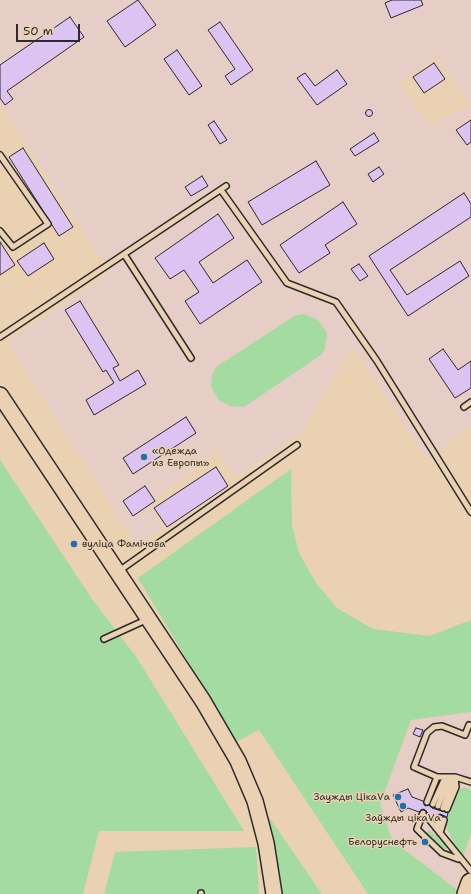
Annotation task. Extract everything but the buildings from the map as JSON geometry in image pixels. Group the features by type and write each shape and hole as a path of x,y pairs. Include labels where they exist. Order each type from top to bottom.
{"highway":[{"path":"467,894 471,884"}],"main road":[{"path":"0,395 203,701 238,761 255,801 266,844 274,894"}],"lane":[{"path":"0,155 48,224 13,247 0,231"},
{"path":"0,337 224,188 287,283 336,302 377,361 471,512"},
{"path":"124,254 191,358"},
{"path":"464,407 471,402"},
{"path":"118,572 297,445"},
{"path":"104,639 148,619"},
{"path":"469,725 465,735 442,726 434,727 427,733 414,767 437,777 455,777 471,782"},
{"path":"427,802 437,777"},
{"path":"455,777 456,787 440,807 443,782 455,777"},
{"path":"435,818 423,814 417,829 442,853 459,859"},
{"path":"435,818 434,826 459,859 471,871"},
{"path":"434,826 435,818"},
{"path":"435,818 440,833"}],"shaded area":[{"path":"0,0 471,0 471,426 427,459 352,346 301,433 236,477 217,449 151,504 149,508 163,527 137,545 7,342 110,273 0,104","holes":["438,56 469,105 431,127 398,82"]},
{"path":"471,712 471,846 456,889 392,840 380,804 411,720"}],"green space":[{"path":"304,314 318,320 327,333 325,348 321,355 244,407 230,406 219,400 211,387 212,375 216,367 296,315"},
{"path":"0,460 92,599 137,658 244,831 99,831 83,894 0,894"},
{"path":"291,469 292,525 299,553 316,583 337,608 373,629 430,636 471,620 471,712 411,720 380,804 392,840 456,889 455,894 368,894 259,730 236,742 138,578"},
{"path":"464,787 471,790 471,833 463,857 458,852 446,827 445,820 457,791"},
{"path":"269,817 322,894 279,894"},
{"path":"429,830 445,844 447,852 427,833"},
{"path":"256,847 259,894 104,894 115,852"}],"place":[{"name":"«Одежда из Европы»","path":"144,457"},
{"name":"вуліца Фамічова","path":"74,544"},
{"name":"Заужды ЦікаVа","path":"398,797"},
{"name":"Заўжды цікаVа","path":"403,806"},
{"name":"Белоруснефть","path":"425,842"}]}
